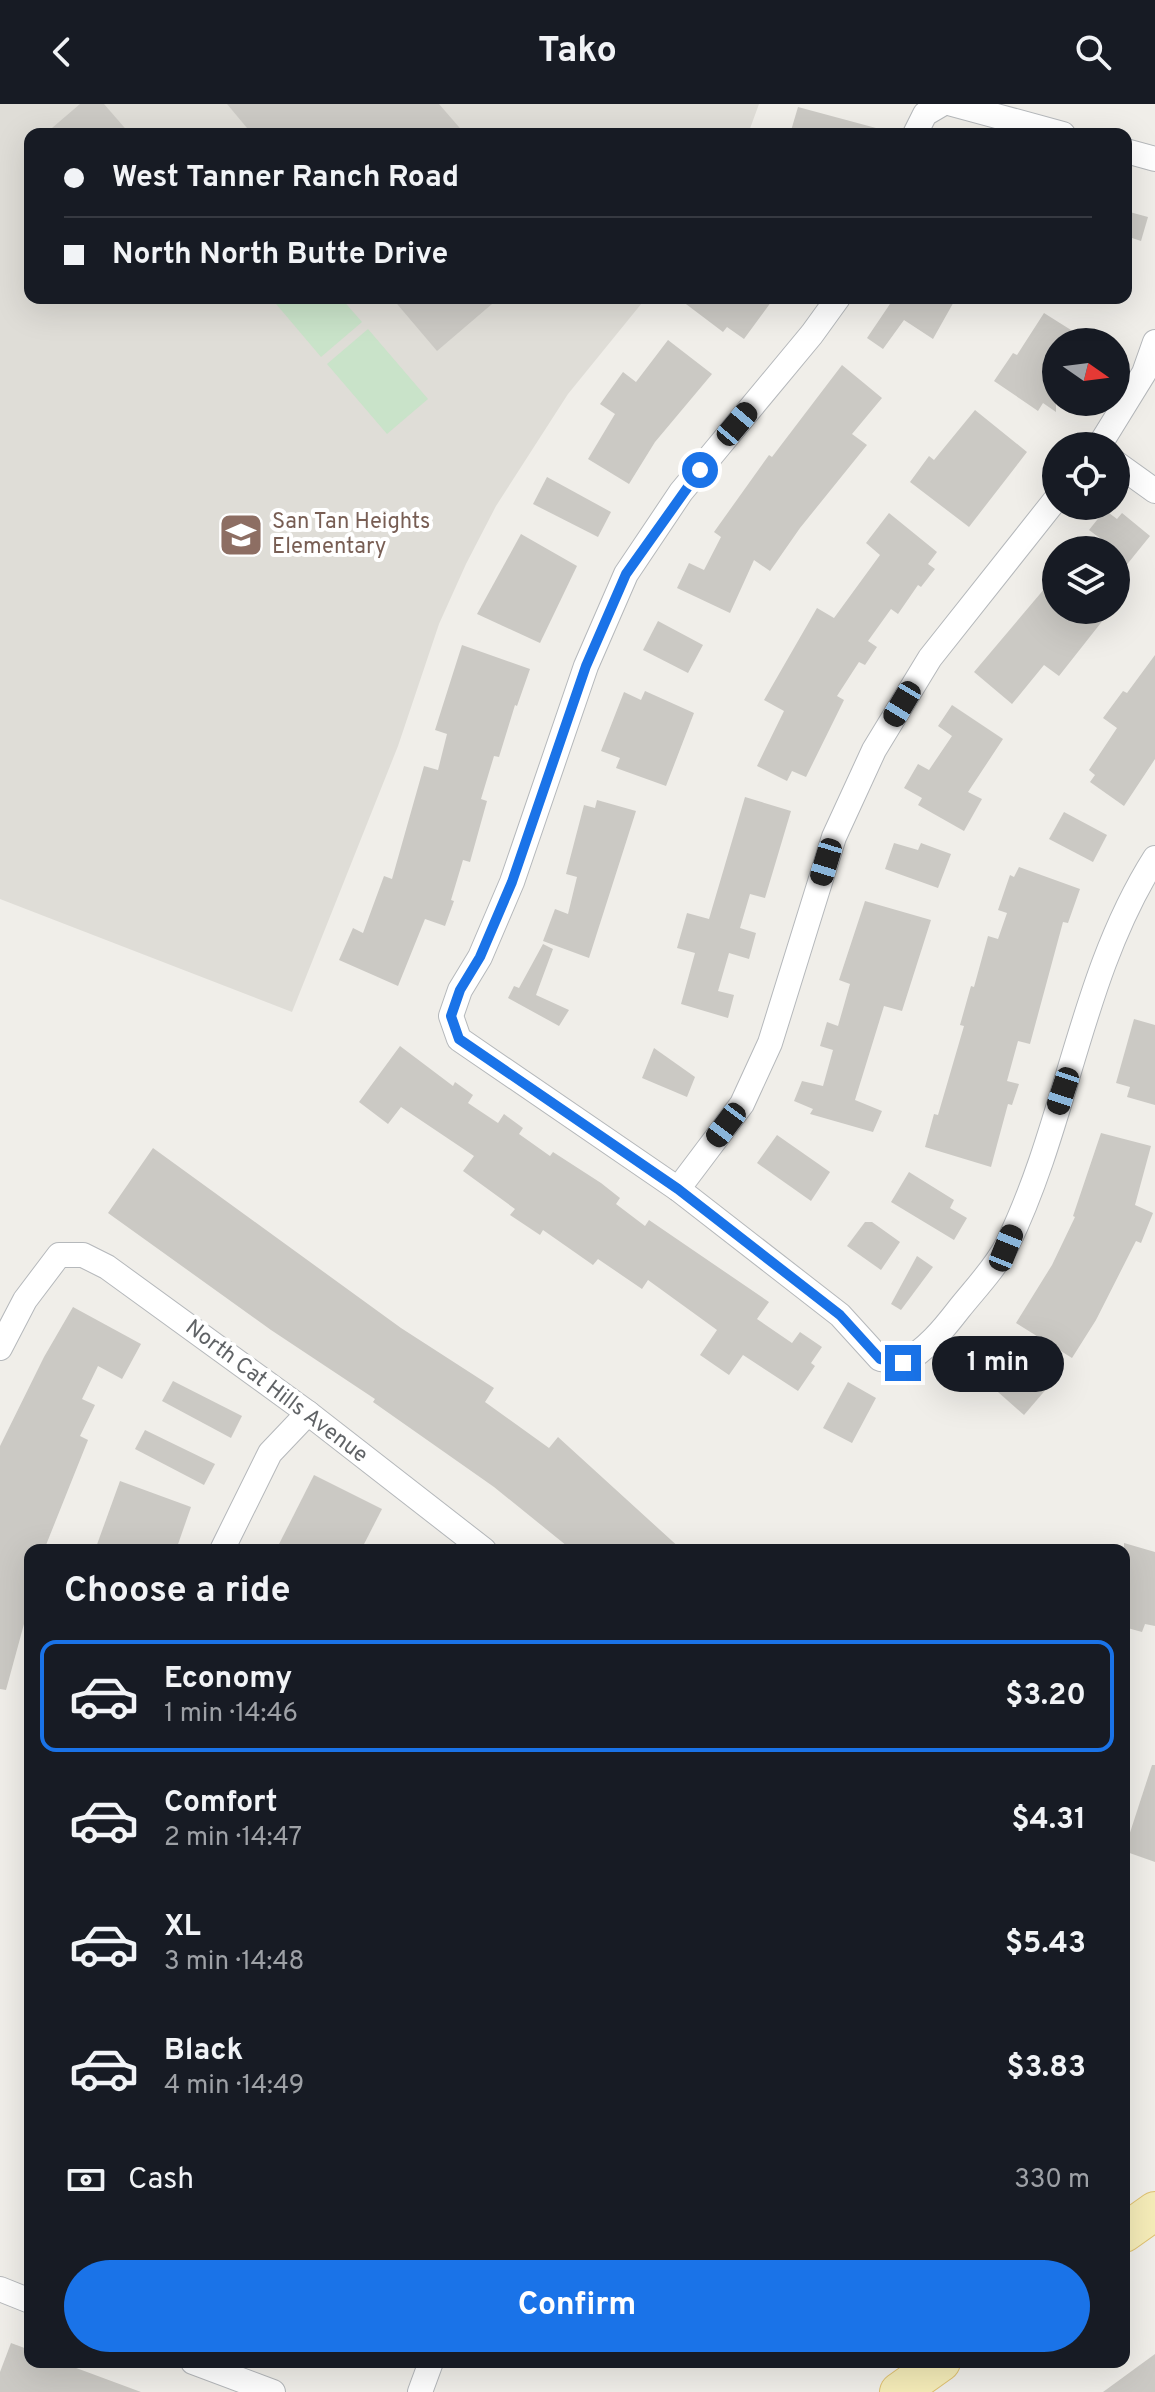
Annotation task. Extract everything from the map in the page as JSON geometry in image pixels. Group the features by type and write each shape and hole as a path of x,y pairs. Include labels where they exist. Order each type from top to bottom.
{"main road":[{"path":"1130,2229 1155,2211"},
{"path":"899,2392 933,2368"}],"street":[{"path":"952,104 1041,128"},
{"path":"1132,153 1155,159"},
{"path":"834,304 681,492 626,574 586,666 512,882 480,957 460,990 451,1016 459,1039 678,1189 840,1315 880,1359 903,1363 927,1349 1006,1248 1050,1134 1109,943 1155,858"},
{"path":"1108,432 1138,385 1155,342"},
{"path":"1130,473 1155,491"},
{"path":"678,1189 742,1104 770,1043 834,837 874,750 930,658 1042,517"},
{"name":"North Cat Hills Avenue","path":"0,1348 25,1300 59,1255 83,1255 107,1267 308,1413 476,1544"},
{"path":"225,1544 270,1453 308,1413"},
{"path":"0,2289 24,2299"},
{"path":"209,2368 273,2392"},
{"path":"420,2392 429,2368"}],"shaded area":[{"name":"San Tan Heights Elementary","path":"0,104 759,104 750,128 24,128 24,304 641,304 568,394 496,506 466,564 439,624 398,746 292,1012 0,899"}],"green space":[{"path":"276,304 346,304 362,322 321,357"},
{"path":"368,329 428,399 387,434 327,364"}],"building":[{"path":"80,104 104,104 125,128 52,128"},
{"path":"227,104 439,104 460,128 247,128"},
{"path":"798,107 876,128 792,128"},
{"path":"1132,213 1148,217 1141,241 1132,238"},
{"path":"397,304 492,304 437,351"},
{"path":"686,304 770,304 744,339 727,327 723,332"},
{"path":"890,304 953,304 933,339 904,320 883,349 867,338"},
{"path":"1044,313 1068,328 1042,328 1042,405 1038,411 994,381 1013,353 1017,355"},
{"path":"668,340 712,374 655,442 629,484 588,459 615,414 600,404 623,372 636,382"},
{"path":"842,365 882,398 852,434 867,445 800,528 770,571 754,560 730,613 677,588 689,563 704,570 721,537 714,532 769,455 772,457"},
{"path":"975,410 1027,452 969,527 910,482 929,456 934,460"},
{"path":"547,477 611,512 598,537 533,504"},
{"path":"889,513 937,552 928,564 935,569 921,587 918,585 898,614 891,609 868,641 877,647 865,665 859,662 837,696 844,700 806,777 792,771 787,781 757,766 784,711 764,700 817,608 834,618 880,555 866,543"},
{"path":"1097,520 1130,520 1150,536 1130,561 1130,536 1097,536 1089,530"},
{"path":"521,534 577,566 540,643 477,614"},
{"path":"1042,592 1042,624 1100,624 1059,676 1044,665 1012,704 974,672"},
{"path":"658,621 703,645 688,673 643,650"},
{"path":"462,645 530,669 499,757 494,756 481,799 487,801 470,862 463,860 445,926 425,919 398,986 339,960 353,928 363,933 384,876 392,879 424,766 438,770 447,734 435,730"},
{"path":"1155,655 1155,759 1124,806 1090,782 1095,775 1089,770 1117,728 1103,718 1123,691 1127,693"},
{"path":"645,691 694,713 666,786 616,768 620,758 601,751 624,692 641,700"},
{"path":"952,705 1003,739 968,792 982,799 964,831 918,805 922,798 904,788 918,764 929,770 952,736 938,726"},
{"path":"745,797 791,811 765,898 750,894 740,928 756,933 749,959 729,953 718,991 734,995 728,1018 681,1004 695,953 677,948 687,913 709,919"},
{"path":"597,800 636,811 589,958 543,941 555,909 568,914 577,877 566,874 584,805 595,808"},
{"path":"1064,812 1107,835 1093,862 1049,839"},
{"path":"894,843 918,850 921,843 951,854 938,888 885,869"},
{"path":"1019,867 1080,889 1068,923 1063,922 1030,1044 1018,1041 1007,1081 1019,1084 1012,1105 1008,1104 991,1167 925,1147 934,1114 938,1115 964,1026 960,1025 971,986 974,987 988,936 998,939 1007,913 998,910 1010,875 1014,877"},
{"path":"865,901 931,920 902,1011 884,1006 855,1100 882,1111 873,1132 810,1114 813,1109 794,1101 802,1081 823,1086 833,1050 820,1046 827,1022 838,1026 850,984 839,980"},
{"path":"543,944 553,949 536,995 569,1010 559,1026 508,998 514,986 519,988"},
{"path":"1134,1019 1155,1025 1155,1105 1127,1097 1130,1087 1116,1083"},
{"path":"400,1046 453,1086 455,1082 473,1095 468,1103 498,1123 504,1114 523,1128 519,1134 550,1156 553,1152 601,1183 620,1198 616,1204 645,1226 649,1220 769,1302 757,1319 792,1343 800,1332 822,1347 811,1363 815,1366 798,1391 743,1355 729,1375 700,1355 717,1330 648,1280 642,1289 598,1259 593,1265 543,1230 540,1235 510,1215 515,1209 463,1171 474,1156 401,1107 388,1124 359,1102"},
{"path":"654,1048 695,1077 687,1097 642,1078"},
{"path":"1101,1133 1151,1146 1135,1205 1153,1213 1141,1243 1136,1241 1096,1320 1072,1358 1016,1323 1052,1265 1075,1217"},
{"path":"777,1135 830,1172 811,1201 757,1163"},
{"path":"153,1148 401,1328 494,1388 485,1402 549,1448 558,1437 675,1544 565,1544 494,1487 373,1402 375,1399 271,1330 108,1213"},
{"path":"909,1172 954,1200 950,1208 967,1218 954,1240 891,1202"},
{"path":"865,1222 872,1222 900,1242 881,1270 847,1246"},
{"path":"917,1256 933,1267 901,1310 891,1304"},
{"path":"73,1307 141,1344 122,1379 98,1366 82,1399 95,1405 80,1436 88,1440 46,1544 24,1544 24,1624 6,1690 0,1689 0,1446 44,1357"},
{"path":"996,1341 1048,1387 1024,1415 972,1369"},
{"path":"173,1381 242,1416 231,1438 162,1401"},
{"path":"848,1382 876,1398 852,1443 823,1428"},
{"path":"145,1430 215,1464 204,1485 135,1449"},
{"path":"314,1475 382,1509 364,1544 279,1544"},
{"path":"120,1481 191,1507 178,1544 97,1544"},
{"path":"1130,1545 1155,1552 1155,1626 1145,1624 1142,1632 1130,1629"},
{"path":"1152,1765 1155,1765 1155,1862 1130,1853 1130,1833"},
{"path":"11,2343 24,2348 24,2368 76,2368 141,2392 0,2392 0,2372"},
{"path":"1155,2354 1155,2392 1103,2392"}],"place":[{"name":"San Tan Heights Elementary","path":"241,535"}],"route":[{"path":"700,470 681,492 626,574 586,666 512,882 480,957 460,990 451,1016 459,1039 678,1189 840,1315 880,1359 903,1363"}]}
